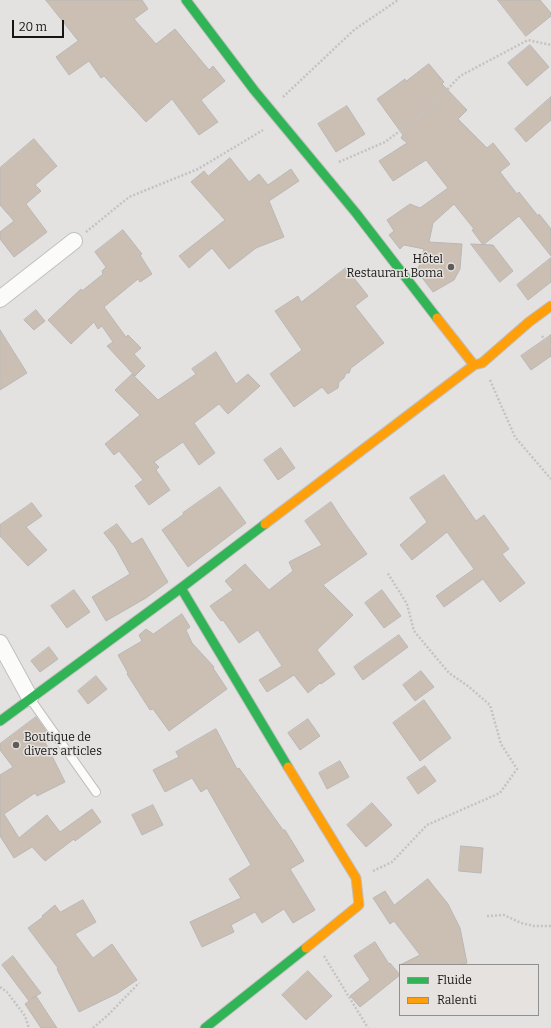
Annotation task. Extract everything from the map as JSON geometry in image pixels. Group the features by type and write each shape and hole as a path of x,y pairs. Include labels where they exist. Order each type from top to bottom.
{"street":[{"path":"186,0 269,109 356,213 478,364"},
{"path":"0,299 74,241"},
{"path":"0,721 181,588 478,364 551,306"},
{"path":"181,588 356,878 359,905 230,1010 204,1028"},
{"path":"0,643 30,698"}],"lane":[{"path":"30,698 96,792"}],"path":[{"path":"269,109 354,30 398,0"},
{"path":"320,170 385,142 429,109 460,76 528,40 551,45"},
{"path":"74,241 129,197 198,169 278,120"},
{"path":"478,364 515,437 551,479"},
{"path":"356,878 392,862 427,826 500,794 517,769 501,744 490,705 468,686 449,673 414,631 407,604 387,572"},
{"path":"487,916 504,915 522,923 534,926 551,926"},
{"path":"315,940 368,1028"},
{"path":"93,1028 139,983"},
{"path":"0,987 7,992 25,1016 29,1028"}],"building":[{"path":"46,0 142,0 148,9 134,19 156,44 175,29 209,70 213,66 225,81 201,100 218,122 199,135 172,99 146,122 104,76 101,78 89,61 69,75 56,57 78,41"},
{"path":"498,0 540,0 551,13 551,16 526,36"},
{"path":"530,45 549,67 527,86 508,63"},
{"path":"429,64 444,82 442,84 467,110 458,119 487,148 493,143 510,164 500,172 517,194 519,192 538,216 539,214 551,229 551,256 519,216 483,245 472,230 474,229 454,204 433,223 429,242 462,244 460,269 454,280 433,292 417,271 424,249 404,245 400,249 389,235 394,231 387,220 410,204 420,208 448,188 426,160 393,181 379,161 407,143 401,138 403,135 377,99 405,79 406,81"},
{"path":"551,97 551,120 526,142 515,129"},
{"path":"347,106 365,134 336,152 318,124"},
{"path":"34,139 57,166 35,185 41,191 26,204 47,232 14,257 0,239 0,232 14,221 0,205 0,168"},
{"path":"230,158 249,182 259,174 268,185 291,169 299,181 269,201 284,237 256,248 229,269 212,248 189,268 179,256 225,220 191,182 204,171 208,176"},
{"path":"123,230 142,254 140,255 152,274 140,282 138,279 104,307 126,337 128,335 141,348 134,354 145,366 135,376 107,346 113,342 102,326 98,329 94,322 71,344 48,320 81,289 82,291 103,274 102,271 106,267 95,252"},
{"path":"471,244 493,245 513,271 500,282"},
{"path":"551,258 551,282 528,300 517,285"},
{"path":"346,268 368,296 355,306 384,343 351,368 349,373 346,373 344,378 339,382 338,388 328,394 322,387 294,407 270,374 302,350 275,311 298,296 301,302"},
{"path":"36,310 45,321 34,330 24,320"},
{"path":"0,330 27,373 0,390"},
{"path":"551,335 551,356 531,370 521,356"},
{"path":"216,352 236,384 248,374 260,386 228,414 219,404 194,423 215,453 199,465 183,442 154,462 159,467 156,470 170,490 149,505 135,486 143,480 119,451 114,455 105,444 140,415 115,390 132,374 158,400 196,374 192,369"},
{"path":"281,448 295,468 278,480 264,460"},
{"path":"444,475 476,521 484,515 509,549 502,554 525,583 500,602 483,579 444,607 436,596 474,569 447,532 412,560 400,545 427,522 410,498"},
{"path":"220,487 246,523 188,567 162,530"},
{"path":"331,502 367,554 323,585 353,615 317,650 335,674 321,684 320,683 308,693 294,675 267,692 259,680 282,666 258,630 239,643 223,620 221,621 210,606 233,590 225,581 245,564 269,590 293,571 289,562 322,545 305,521"},
{"path":"32,503 42,516 26,527 47,550 28,566 0,536 0,525"},
{"path":"117,524 132,544 142,538 168,582 146,598 106,621 92,597 130,574 115,547 104,533"},
{"path":"74,590 90,612 67,628 51,606"},
{"path":"382,590 401,616 384,628 365,603"},
{"path":"182,614 190,627 186,630 192,643 214,667 213,668 227,689 169,731 153,709 150,710 127,674 128,673 118,655 142,641 139,635 146,629 153,634"},
{"path":"399,635 408,647 363,680 354,667"},
{"path":"49,647 58,659 40,672 31,661"},
{"path":"421,671 434,687 415,701 403,685"},
{"path":"96,676 107,689 88,704 78,691"},
{"path":"424,700 451,738 420,761 393,723"},
{"path":"36,717 51,738 45,742 65,782 37,796 35,793 4,814 19,838 47,815 60,832 92,809 101,822 75,841 74,839 45,861 32,847 14,858 0,836 0,775 13,767 0,750 0,744"},
{"path":"308,719 320,736 300,750 288,733"},
{"path":"216,729 237,769 239,768 283,830 285,830 304,861 290,869 315,910 293,923 284,909 262,923 255,912 231,925 234,932 202,947 190,922 241,898 229,879 251,865 207,788 201,792 192,778 165,792 153,770 179,757 176,752"},
{"path":"340,761 349,777 327,789 319,773"},
{"path":"425,766 436,781 418,794 407,778"},
{"path":"372,803 392,825 366,847 347,825"},
{"path":"153,805 163,825 142,835 132,815"},
{"path":"461,846 483,848 481,873 459,871"},
{"path":"428,879 448,904 460,928 467,963 402,964 420,955 394,921 390,924 373,898 385,891 394,905"},
{"path":"83,900 96,922 75,934 93,958 112,944 137,980 118,993 79,1012 57,969 58,968 28,928 43,917 42,916 55,905 60,912"},
{"path":"375,942 389,964 390,963 399,974 399,976 360,1007 350,996 370,980 354,956"},
{"path":"13,956 41,993 36,996 57,1028 41,1028 25,1004 29,1001 2,965"},
{"path":"308,971 332,996 306,1020 282,995"}],"traffic: fast":[{"path":"186,0 254,90 356,213 437,318"},
{"path":"0,721 181,588 265,524"},
{"path":"181,588 288,767"},
{"path":"205,1028 306,948"}],"traffic: slow":[{"path":"265,524 474,365 482,363 529,322 551,306"},
{"path":"437,318 474,365"},
{"path":"288,767 356,878 359,905 306,948"}],"place":[{"name":"Hôtel Restaurant Boma","path":"451,267"},
{"name":"Boutique de divers articles","path":"16,745"}]}
